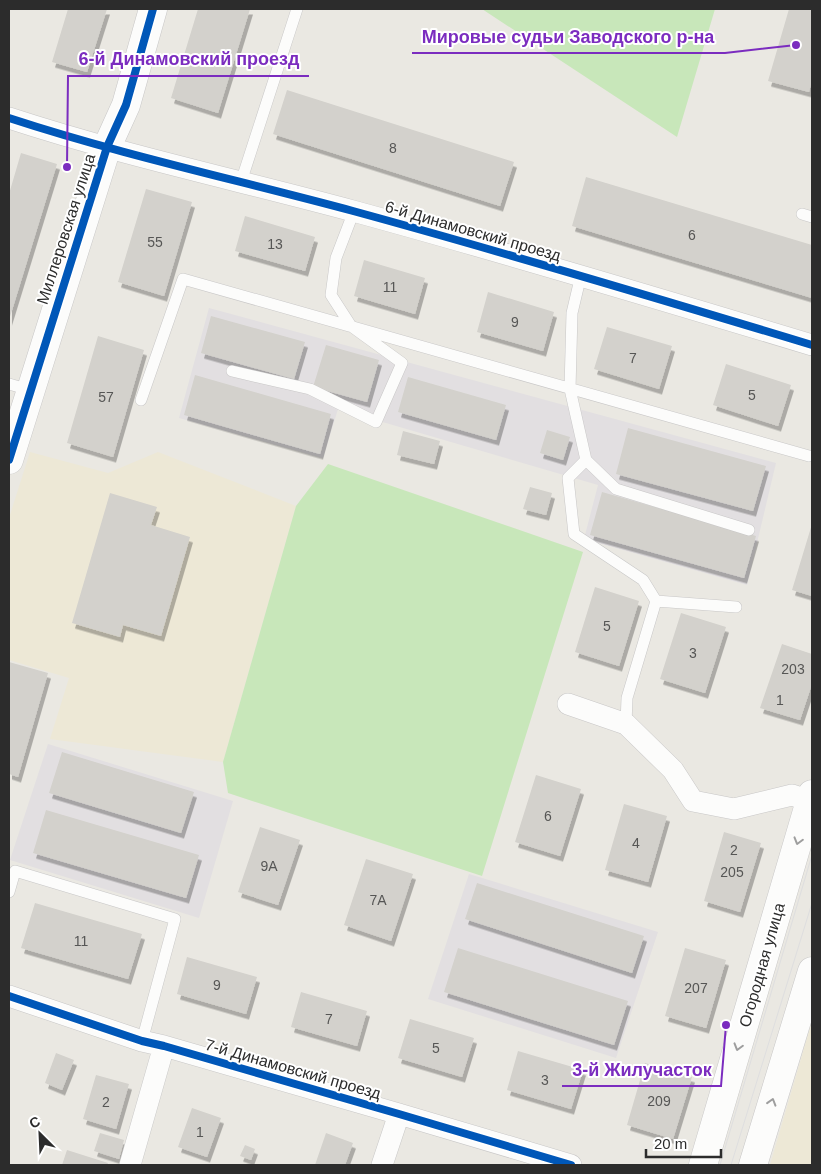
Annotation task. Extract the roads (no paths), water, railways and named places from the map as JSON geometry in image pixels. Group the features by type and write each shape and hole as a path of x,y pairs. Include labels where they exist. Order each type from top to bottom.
{"street":[{"name":"Миллеровская улица","path":"9,460 19,387 107,147 126,104 153,9"},
{"name":"6-й Динамовский проезд","path":"9,118 146,159 354,212 580,275 812,345"},
{"path":"568,704 626,724 674,770 693,801 734,809 792,795 811,798"},
{"name":"Огородная улица","path":"703,1165 811,798"},
{"path":"752,1165 812,972"},
{"name":"7-й Динамовский проезд","path":"9,996 142,1041 571,1165"},
{"path":"130,1165 164,1046"},
{"path":"382,1165 399,1114"}],"lane":[{"path":"241,182 296,9"},
{"path":"232,371 310,389 376,422 402,363 351,326 331,295 336,258 354,212"},
{"path":"580,275 572,313 570,388 586,460 616,489 749,530"},
{"path":"141,400 183,279 809,456"},
{"path":"586,460 568,478 574,534 643,580 656,601 626,698 626,724"},
{"path":"656,601 736,607"},
{"path":"9,892 15,871 175,919 142,1041"}],"tram line":[{"path":"720,1165 812,855"},
{"path":"731,1165 812,903"}],"place":[{"name":"Мировые судьи Заводского р-на","path":"796,45"},
{"name":"6-й Динамовский проезд","path":"67,167"},
{"name":"3-й Жилучасток","path":"726,1025"}]}
